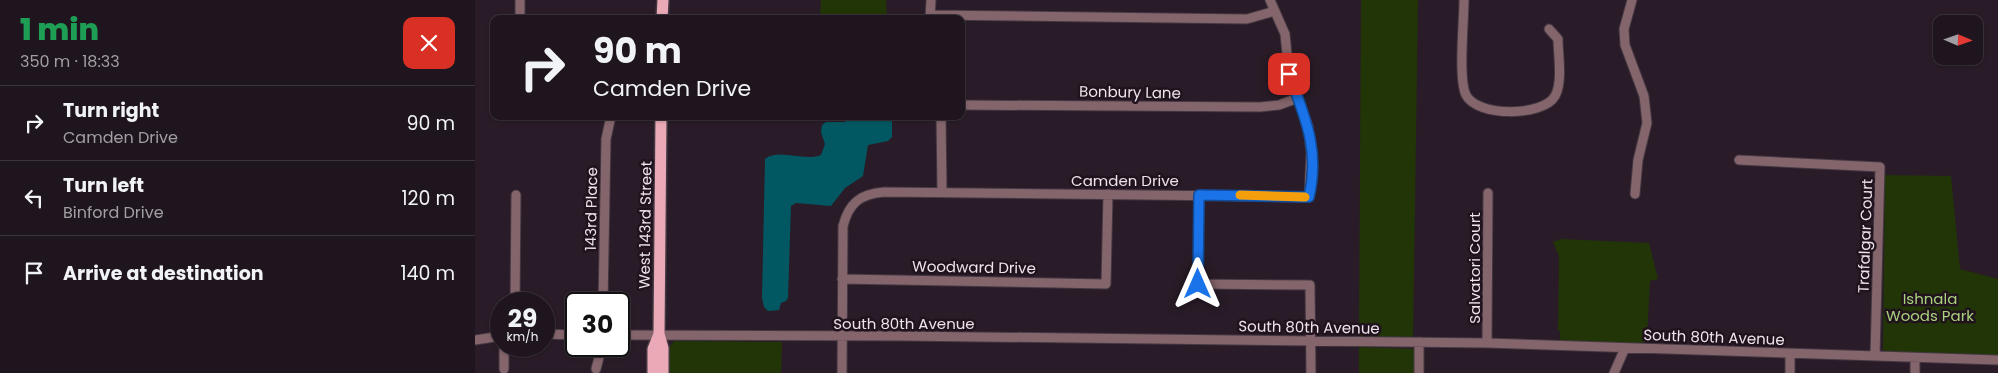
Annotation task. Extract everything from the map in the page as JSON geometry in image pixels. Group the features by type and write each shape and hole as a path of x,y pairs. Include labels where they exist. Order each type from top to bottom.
{"main road":[{"path":"662,15 663,0"},
{"name":"West 143rd Street","path":"661,120 659,334 663,348 663,373"},
{"name":"West 143rd Street","path":"653,373 653,349 659,334"}],"street":[{"path":"520,0 520,15"},
{"path":"930,15 931,0"},
{"path":"1270,0 1285,34 1289,74 1298,98"},
{"path":"1464,0 1464,90 1471,103 1483,109 1538,110 1547,105 1555,96 1558,83 1558,39 1549,29"},
{"path":"1632,0 1624,29 1625,45 1644,96 1647,123 1638,160 1635,194"},
{"path":"965,17 1247,19 1275,11"},
{"name":"Bonbury Lane","path":"965,105 1260,107 1279,105 1298,98"},
{"name":"Camden Drive","path":"842,373 843,226 846,213 857,199 865,195 884,192 1309,197 1311,187 1310,134 1298,98"},
{"name":"143rd Place","path":"603,292 605,139 610,120"},
{"path":"941,120 941,192"},
{"name":"Trafalgar Court","path":"1739,160 1880,167 1875,356"},
{"name":"Salvatori Court","path":"1487,343 1488,193"},
{"name":"Woodward Drive","path":"842,279 1106,284 1107,194"},
{"path":"515,292 516,195"},
{"path":"1199,195 1198,284 1310,285 1311,373"},
{"name":"South 80th Avenue","path":"630,335 1487,343 1998,360"},
{"path":"475,340 490,338"},
{"path":"1419,342 1419,373"},
{"path":"1614,373 1625,348"},
{"path":"1790,354 1790,373"},
{"path":"504,357 504,369"},
{"path":"596,369 599,357"},
{"path":"1915,358 1915,373"}],"green space":[{"path":"821,0 886,0 887,15 820,15"},
{"path":"1361,0 1418,0 1413,339 1359,338"},
{"name":"Ishnala Woods Park","path":"1885,175 1951,176 1960,269 1998,279 1998,356 1888,352 1883,350"},
{"path":"1561,239 1649,243 1658,279 1650,281 1647,337 1644,337 1644,344 1560,341 1560,331 1558,331 1559,256 1553,242"},
{"path":"674,341 782,342 781,373 668,373 668,349"},
{"path":"1359,347 1414,349 1415,373 1359,373"}],"water":[{"path":"847,120 892,120 892,137 888,141 868,145 863,176 845,188 831,206 796,203 791,206 788,298 781,303 779,310 768,311 764,307 762,298 765,159 777,155 814,157 821,155 825,144 821,132 822,125 826,122 845,122"}],"slow traffic":[{"path":"1240,195 1305,197"}],"route":[{"path":"1198,284 1199,195 1309,197 1311,187 1309,126 1289,74"}]}
